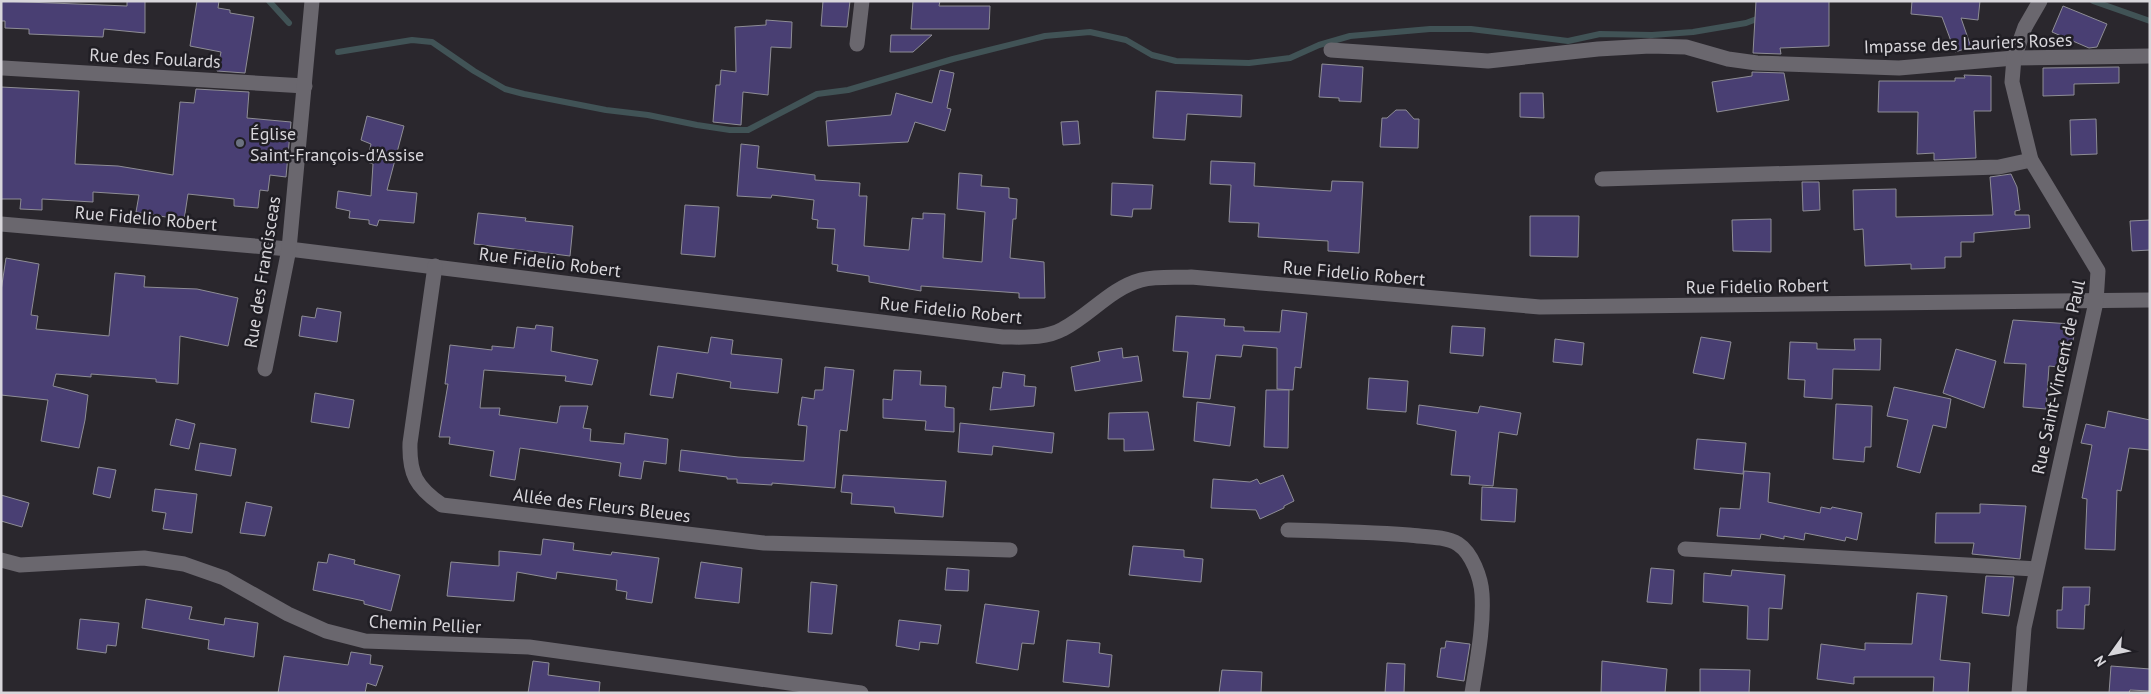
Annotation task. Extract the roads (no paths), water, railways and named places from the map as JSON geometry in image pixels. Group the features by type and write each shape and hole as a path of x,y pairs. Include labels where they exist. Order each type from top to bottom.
{"street":[{"name":"Rue des Francisceas","path":"264,369 289,249 312,1"},
{"path":"857,44 862,1"},
{"name":"Rue Saint-Vincent de Paul","path":"2019,693 2024,628 2096,302 2098,271 2030,160 2012,82 2014,58 2025,27 2040,1"},
{"name":"Impasse des Lauriers Roses","path":"1331,50 1488,61 1598,49 1650,46 1686,47 1728,59 1757,63 1899,68 2014,58 2150,56"},
{"name":"Rue des Foulards","path":"3,68 305,86"},
{"path":"1602,179 1999,167 2030,160"},
{"name":"Rue Fidelio Robert","path":"1,224 289,249 1003,337 1044,335 1062,330 1122,288 1142,280 1191,277 1540,307 2150,300"},
{"name":"Allée des Fleurs Bleues","path":"435,266 410,443 409,462 416,480 427,494 442,504 764,543 1010,550"},
{"path":"1288,530 1368,532 1423,536 1449,540 1460,545 1478,574 1482,594 1481,622 1472,693"},
{"path":"1685,549 2036,569"},
{"name":"Chemin Pellier","path":"1,560 20,565 144,558 184,564 224,578 288,614 326,631 365,641 529,647 861,693"}],"waterway":[{"path":"269,1 289,23"},
{"path":"2093,1 2150,21"},
{"path":"338,52 412,40 432,42 474,71 505,89 606,110 648,115 730,130 748,130 817,94 848,90 953,59 1045,36 1090,32 1126,40 1152,55 1176,61 1249,63 1290,58 1319,45 1350,36 1430,29 1471,29 1568,41 1600,34 1652,35 1693,32 1746,23 1762,17"}],"place":[{"name":"Église Saint-François-d'Assise","path":"240,143"}]}
